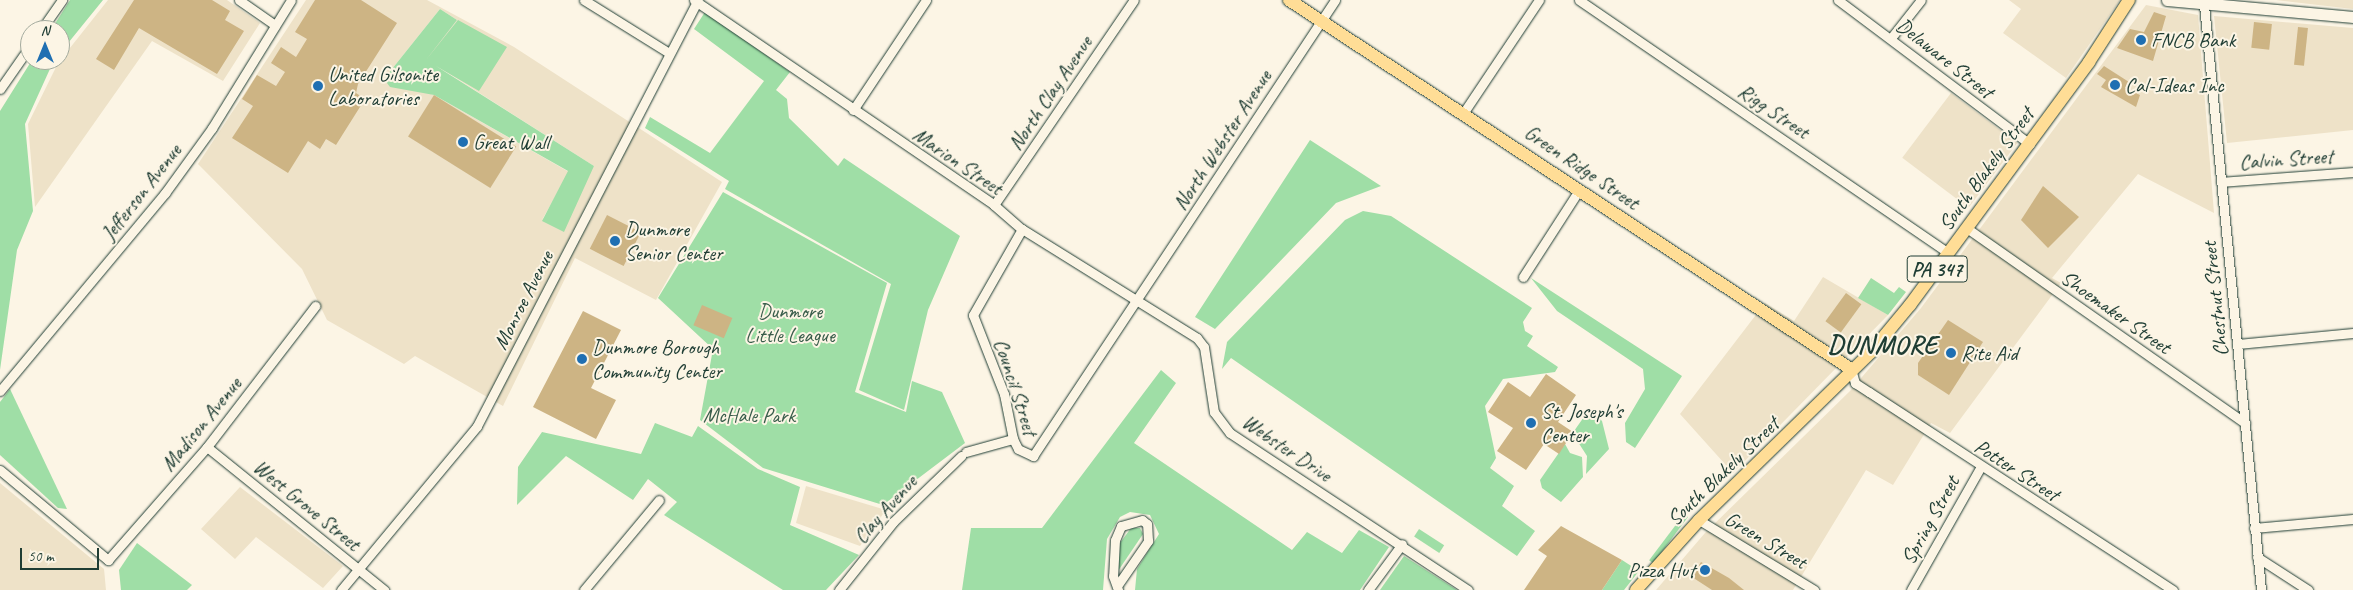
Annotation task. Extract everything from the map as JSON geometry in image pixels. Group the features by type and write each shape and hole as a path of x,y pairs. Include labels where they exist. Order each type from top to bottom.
{"main road":[{"name":"Green Ridge Street","path":"1289,0 1464,112 1579,190 1852,369"},
{"name":"South Blakely Street","path":"1636,590 1699,520 1852,369 1905,312 2030,144 2129,0"},
{"path":"2167,0 2204,5 2353,17"}],"street":[{"path":"49,20 62,0"},
{"path":"239,0 275,25"},
{"name":"Jefferson Avenue","path":"0,391 165,193 212,128 291,0"},
{"path":"584,0 668,53"},
{"path":"853,110 926,0"},
{"name":"North Clay Avenue","path":"994,206 1134,0"},
{"name":"North Webster Avenue","path":"1138,300 1335,0"},
{"path":"1464,112 1539,0"},
{"name":"Rigg Street","path":"1578,0 1949,253"},
{"name":"Delaware Street","path":"1838,0 2030,144"},
{"path":"1891,38 1921,0"},
{"name":"Monroe Avenue","path":"340,590 477,426 696,1"},
{"name":"Marion Street","path":"696,1 994,206 1022,229 1138,300 1204,347"},
{"name":"Chestnut Street","path":"2204,5 2261,590"},
{"path":"0,89 20,60"},
{"name":"Calvin Street","path":"2221,182 2353,172"},
{"path":"1523,277 1579,190"},
{"name":"Shoemaker Street","path":"1968,228 2245,424"},
{"name":"Council Street","path":"1022,229 973,315 1004,394 1013,439 1027,455 1036,453 1138,300"},
{"name":"Madison Avenue","path":"0,470 108,560 207,447 315,306"},
{"path":"2237,344 2353,333"},
{"name":"Webster Drive","path":"1204,347 1211,401 1221,424 1468,590"},
{"name":"Potter Street","path":"1852,369 1855,382 1980,468 2174,590"},
{"name":"Clay Avenue","path":"839,590 893,522 964,454 1013,439"},
{"name":"West Grove Street","path":"207,447 384,590"},
{"name":"Spring Street","path":"1911,590 1980,468"},
{"path":"584,590 659,500"},
{"path":"1142,520 1147,524 1148,541 1118,588 1113,576 1115,540 1120,526 1142,520"},
{"name":"Green Street","path":"1699,520 1814,590"},
{"path":"2254,528 2353,520"},
{"path":"1368,590 1402,544"},
{"path":"2257,556 2308,590"}],"shaded area":[{"path":"108,0 227,0 260,23 223,81 152,41 35,207 28,124 55,70 70,70 70,48"},
{"path":"306,0 427,0 514,47 722,182 656,300 575,258 503,406 415,356 404,364 327,320 302,269 198,164","holes":["440,9 457,20 426,59 594,166 542,220 569,172 434,95 384,79"]},
{"path":"2009,0 2120,0 2066,78 2003,33 2021,9"},
{"path":"2276,0 2353,0 2353,9"},
{"path":"2146,5 2198,15 2214,213 2138,174 2052,278 2061,283 1950,433 1931,423 1893,485 1866,470 1793,590 1656,590 1705,533 1850,391 1921,308"},
{"path":"2214,16 2353,28 2353,130 2227,143"},
{"path":"1951,93 2017,143 1969,208 1902,158"},
{"path":"1823,277 1888,315 1733,473 1680,414 1765,303 1794,321"},
{"path":"0,483 104,569 106,590 0,590"},
{"path":"806,486 886,510 860,546 796,523"},
{"path":"240,487 343,566 323,588 256,537 235,559 201,529"}],"green space":[{"path":"70,0 103,0 70,41 70,20 57,20"},
{"path":"440,9 457,20 426,60 458,20 507,47 479,91 436,66 594,166 564,232 542,221 568,171 434,95 390,87 384,79"},
{"path":"705,12 790,72 776,90 787,99 789,118 838,166 844,158 960,236 928,310 904,410 859,390 891,284 725,189 729,181 645,128 650,117 710,153 764,81 694,29"},
{"path":"26,70 49,70 25,124 33,211 17,250 0,370 0,111"},
{"path":"1310,140 1381,186 1336,203 1215,329 1195,317"},
{"name":"Dunmore Little League","path":"723,192 887,283 855,392 906,412 912,381 942,392 965,443 883,505 763,468 700,420 713,349 658,298"},
{"path":"1363,211 1391,216 1532,308 1523,322 1525,331 1533,336 1527,346 1558,367 1555,372 1503,379 1485,406 1496,458 1490,468 1514,486 1502,506 1535,531 1517,556 1231,358 1222,369 1227,342 1345,220"},
{"path":"1531,278 1682,376 1635,448 1626,442 1625,423 1645,389 1643,369 1557,311"},
{"path":"1871,278 1894,293 1899,287 1906,292 1888,315 1858,298"},
{"path":"1161,370 1176,383 1134,443 1292,550 1307,532 1342,553 1359,530 1389,547 1360,590 1135,590 1137,569 1159,534 1150,515 1130,512 1120,517 1107,539 1103,590 962,590 971,528 1042,528"},
{"path":"10,389 67,509 58,508 0,455 0,402"},
{"path":"1594,413 1602,421 1609,449 1586,474 1587,456 1578,442 1567,441 1586,414"},
{"path":"655,423 692,437 698,426 758,469 800,487 790,525 859,555 826,590 783,590 664,515 677,502 648,479 633,500 566,456 517,505 518,467 542,432 641,454"},
{"path":"1565,444 1570,453 1582,457 1583,477 1561,502 1542,488 1540,480"},
{"path":"1684,514 1688,517 1653,563 1649,560"},
{"path":"1131,528 1140,528 1143,534 1118,571 1120,543"},
{"path":"1419,529 1444,545 1439,553 1414,537"},
{"path":"137,543 192,585 187,590 121,590 119,570"},
{"path":"1404,556 1457,590 1380,590"},
{"path":"1622,560 1639,571 1624,590 1602,590"}],"building":[{"path":"134,0 212,0 230,11 225,20 244,31 217,74 139,28 114,70 96,59"},
{"name":"United Gilsonite Laboratories","path":"315,0 361,0 397,23 358,84 356,93 365,99 336,145 326,139 320,149 308,141 288,173 232,138 253,106 242,99 257,75 276,86 285,72 271,63 281,47 296,57 307,39 295,32"},
{"name":"FNCB Bank","path":"2154,12 2166,16 2153,61 2117,48 2130,29 2144,32"},
{"path":"2254,22 2272,24 2269,50 2251,48"},
{"path":"2298,27 2308,28 2304,66 2294,65"},
{"name":"Cal-Ideas Inc","path":"2104,66 2129,82 2125,88 2140,95 2136,107 2101,87 2106,80 2097,74"},
{"name":"Great Wall","path":"434,95 516,146 490,188 408,137"},
{"path":"2043,186 2079,217 2048,248 2021,220"},
{"name":"Dunmore Senior Center","path":"607,215 641,232 624,266 590,249"},
{"path":"1846,293 1861,304 1841,332 1825,321"},
{"path":"702,305 732,318 724,338 693,325"},
{"name":"Dunmore Borough Community Center","path":"583,311 621,330 591,388 616,400 596,439 533,407"},
{"name":"Rite Aid","path":"1948,320 1983,342 1949,395 1918,375 1918,363"},
{"name":"St. Joseph's Center","path":"1546,374 1576,395 1558,422 1573,432 1559,454 1544,444 1526,470 1497,451 1513,428 1488,412 1508,382 1530,397"},
{"path":"1561,526 1622,560 1602,590 1524,590 1547,556 1538,550"},
{"name":"Pizza Hut","path":"1701,562 1729,578 1744,590 1712,590 1692,577"}],"place":[{"name":"FNCB Bank","path":"2141,40"},
{"name":"Cal-Ideas Inc","path":"2115,85"},
{"name":"United Gilsonite Laboratories","path":"318,86"},
{"name":"Great Wall","path":"463,142"},
{"name":"Dunmore Senior Center","path":"615,241"},
{"name":"Rite Aid","path":"1951,353"},
{"name":"Dunmore Borough Community Center","path":"582,359"},
{"name":"St. Joseph's Center","path":"1531,423"},
{"name":"Pizza Hut","path":"1705,570"}],"district":[{"name":"DUNMORE","path":"1883,345"}],"park label":[{"name":"McHale Park","path":"749,415"}]}
